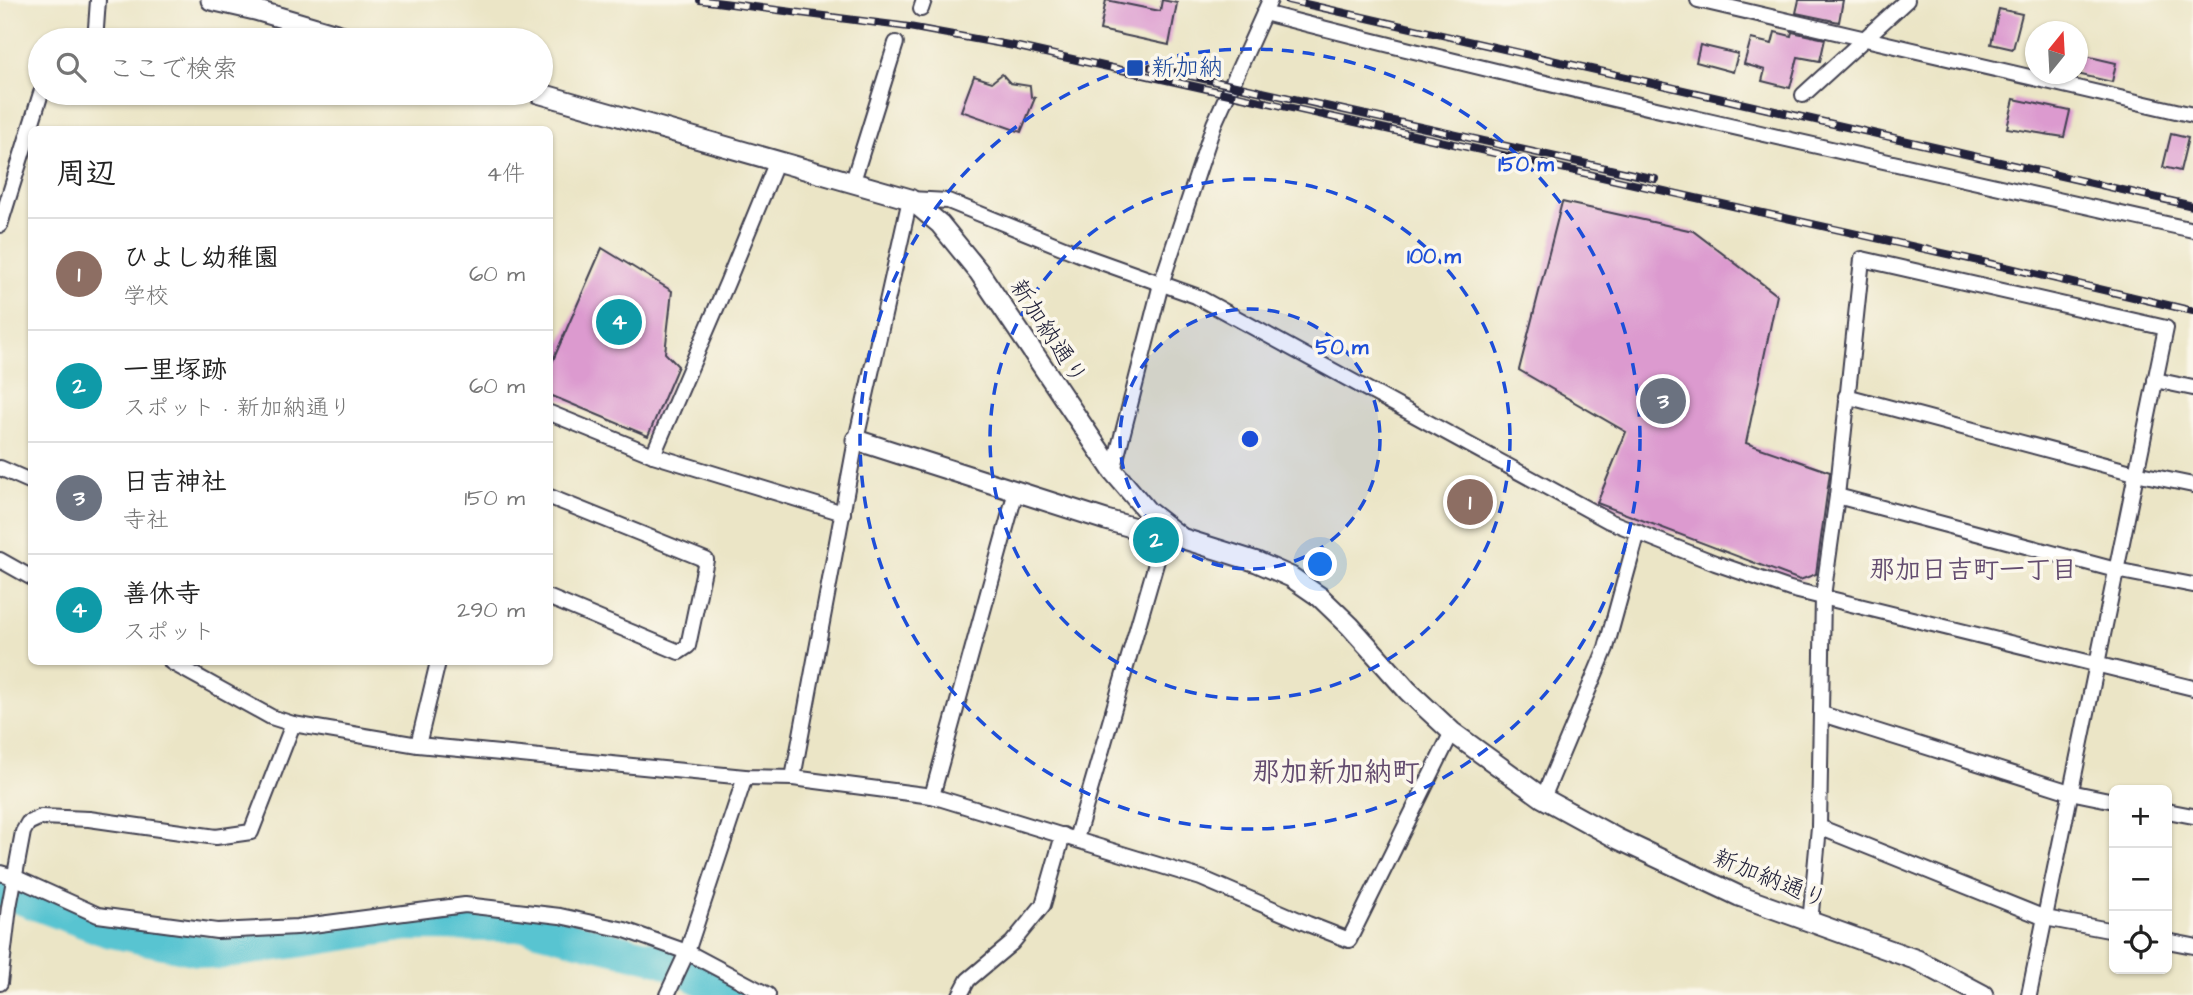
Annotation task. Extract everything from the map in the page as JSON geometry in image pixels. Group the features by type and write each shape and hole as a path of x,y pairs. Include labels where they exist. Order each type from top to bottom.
{"street":[{"path":"96,28 98,0"},
{"path":"211,0 316,28"},
{"path":"1698,0 1740,5 1863,38 2193,115"},
{"path":"1803,95 1906,0"},
{"path":"1113,471 1161,284 1218,114 1267,6 1401,49 2193,230"},
{"path":"853,181 896,43"},
{"path":"553,97 777,160 653,455"},
{"path":"31,126 37,105"},
{"path":"0,225 28,135"},
{"name":"新加納通り","path":"777,160 910,199 940,224 979,272 1113,471 1173,537"},
{"path":"793,778 856,440 910,199 948,201 1196,296 1609,521 1778,584 2096,666 2193,688"},
{"path":"1811,923 1819,827 1823,596 1837,496 1862,259 2166,328 2029,995"},
{"path":"2155,380 2193,388"},
{"path":"1846,396 2135,473 2193,485"},
{"path":"553,414 653,455 843,513"},
{"path":"176,665 271,717 293,724 418,745 745,777 793,778 932,796 1201,878 1349,940 1452,732 1408,691 1350,626 1320,597 1291,577 1257,562 1016,491 856,440"},
{"path":"0,468 28,480"},
{"path":"932,796 1016,491"},
{"path":"1837,496 2116,570 2193,585"},
{"path":"553,498 706,560 688,646 679,652 553,599"},
{"path":"1544,798 1606,648 1638,532"},
{"path":"960,995 968,980 1012,943 1043,905 1070,837 1173,537"},
{"path":"0,560 28,577"},
{"path":"418,745 435,665"},
{"path":"1822,714 2070,792 2109,800"},
{"path":"0,984 9,907 9,879 28,823 41,817 89,819 216,837 251,832 293,724"},
{"name":"新加納通り","path":"1452,732 1544,798 1618,839 1715,884 1811,923 1917,960 1983,995"},
{"path":"669,989 683,958 745,777"},
{"path":"2172,812 2193,816"},
{"path":"1819,827 2045,918 2109,930"},
{"path":"9,879 98,915 217,931 297,927 465,905 561,916 625,930 768,995"},
{"path":"2172,942 2193,946"}],"building":[{"path":"1106,0 1160,11 1162,0 1177,3 1169,45 1100,30"},
{"path":"1799,0 1843,0 1839,22 1796,13"},
{"path":"1999,9 2022,14 2013,49 1991,44"},
{"path":"1775,32 1791,36 1792,32 1825,39 1820,61 1798,57 1790,88 1762,81 1765,70 1744,64 1751,39 1772,44"},
{"path":"1700,45 1738,54 1733,72 1696,62"},
{"path":"2088,57 2116,63 2112,82 2088,77"},
{"path":"1002,74 1010,83 1030,86 1031,97 1035,98 1021,132 961,111 974,76 992,82"},
{"path":"2014,99 2070,111 2064,137 2007,128"},
{"path":"2171,134 2188,138 2180,171 2163,167"},
{"path":"1562,202 1693,231 1777,295 1746,443 1830,472 1816,574 1800,580 1597,503 1626,432 1519,370"},
{"path":"602,248 672,291 665,353 678,366 648,436 553,396 553,360"}],"waterway":[{"path":"0,891 107,931 217,954 408,925 526,926 662,960 732,995"}],"railway":[{"path":"700,0 909,27 1014,46 2193,311"},
{"path":"1288,0 2193,206"},
{"path":"1150,67 1655,179"}],"place":[{"name":"新加納","path":"1135,68"},
{"name":"善休寺","path":"619,322"},
{"name":"日吉神社","path":"1663,401"},
{"name":"ひよし幼稚園","path":"1470,502"},
{"name":"一里塚跡","path":"1156,540"}],"district":[{"name":"那加日吉町一丁目","path":"1973,570"},
{"name":"那加新加納町","path":"1336,772"}]}
